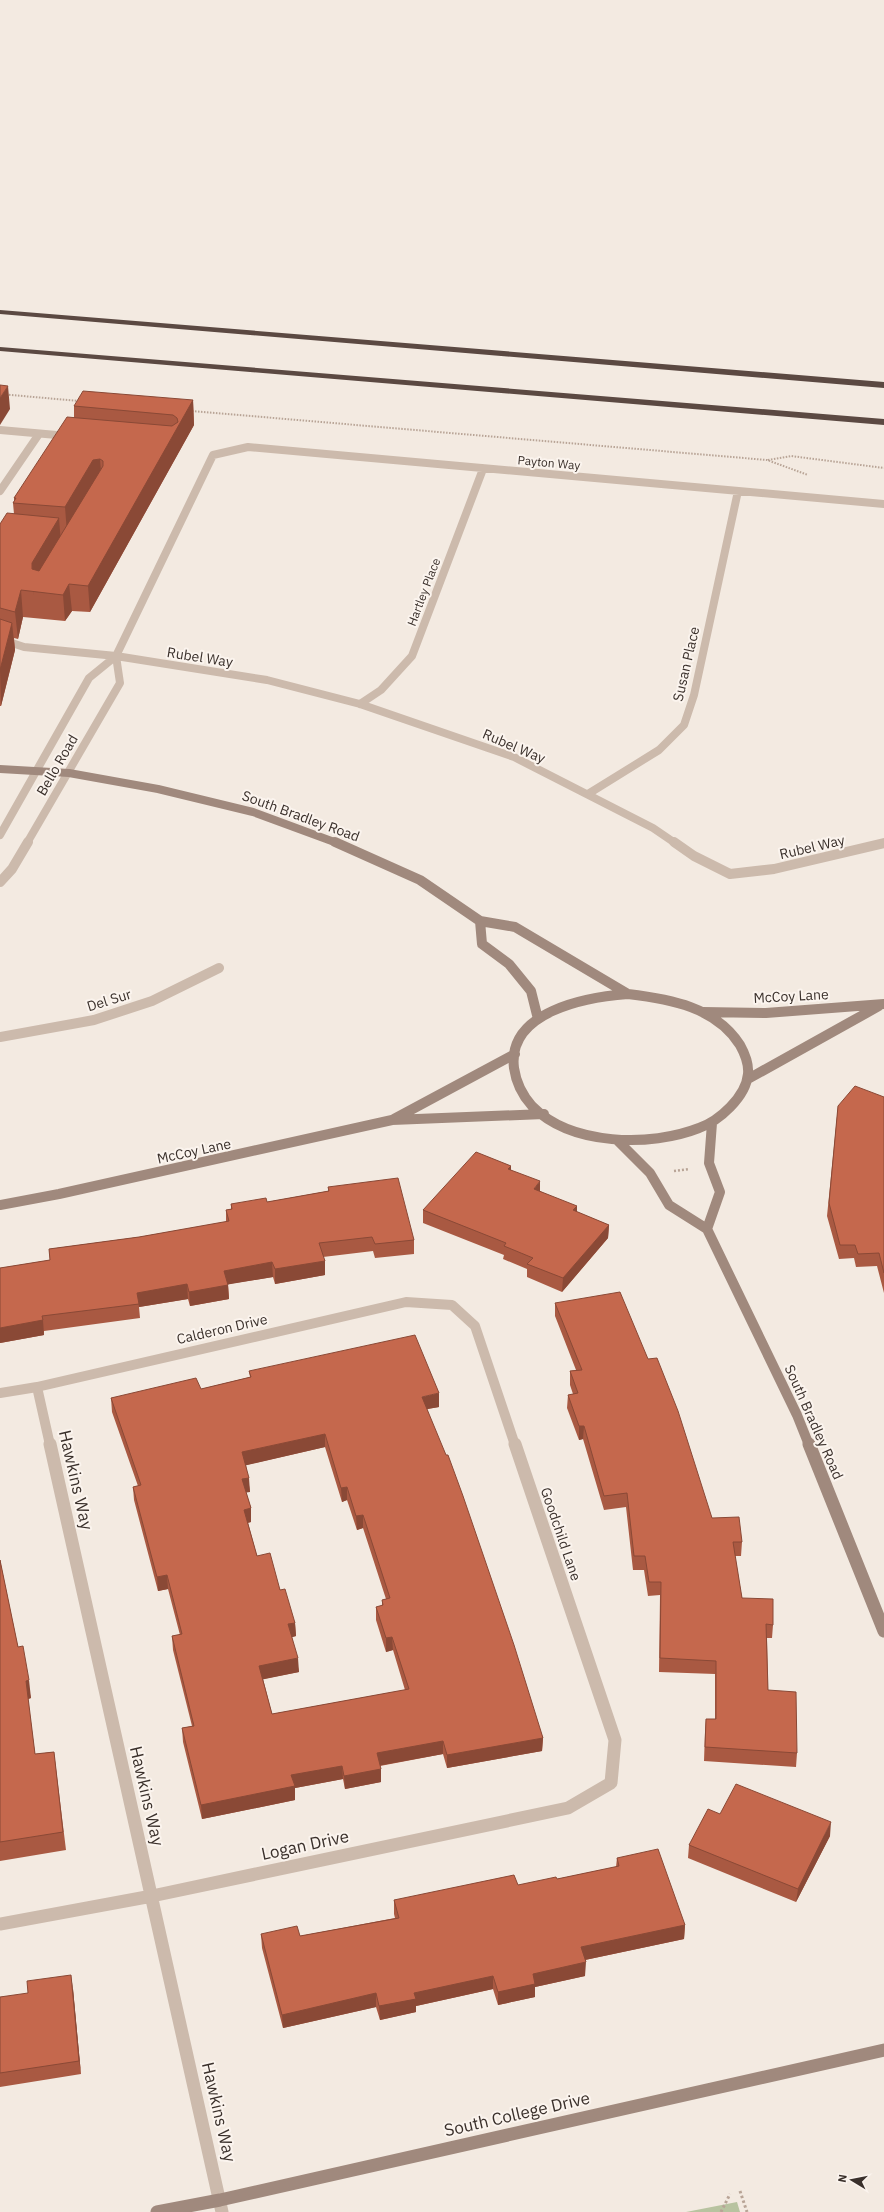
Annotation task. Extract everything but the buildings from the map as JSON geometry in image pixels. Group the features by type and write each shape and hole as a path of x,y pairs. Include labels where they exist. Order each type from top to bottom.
{"highway":[{"path":"0,312 884,385"},
{"path":"0,349 884,422"}],"street":[{"path":"0,430 79,437"},
{"path":"0,491 39,434"},
{"name":"Payton Way","path":"213,456 248,447 884,504"},
{"name":"Bello Road","path":"0,835 89,678 116,656 213,456"},
{"name":"Hartley Place","path":"360,704 381,690 412,656 483,469"},
{"name":"Susan Place","path":"588,794 659,750 684,726 694,695 738,491"},
{"name":"Rubel Way","path":"0,639 24,647 65,653 116,656 267,680 360,704 514,757 653,828 694,856 730,874 774,869 884,843"},
{"name":"Bello Road","path":"0,882 12,869 120,683 116,656"},
{"name":"South Bradley Road","path":"0,769 69,773 158,790 253,812 342,845 420,880 480,922 515,927 628,994"},
{"path":"480,922 482,944 509,964 531,991 538,1019"},
{"name":"Del Sur","path":"0,1037 94,1020 152,1001 219,968"},
{"path":"628,994 654,996 680,1002 703,1012 724,1026 739,1042 747,1060 748,1079 742,1095 730,1110 712,1123 692,1132 669,1138 643,1141 617,1140 586,1134 557,1123 534,1108 519,1090 512,1065 518,1040 538,1019 557,1008 578,1000 628,994"},
{"name":"McCoy Lane","path":"703,1012 766,1013 882,1004"},
{"name":"McCoy Lane","path":"748,1079 882,1004"},
{"name":"McCoy Lane","path":"392,1120 515,1054"},
{"name":"McCoy Lane","path":"0,1205 59,1194 392,1120 544,1114"},
{"path":"617,1140 650,1173 669,1205 707,1229 720,1192 709,1163 712,1123"},
{"name":"South Bradley Road","path":"707,1229 797,1415 884,1631"},
{"name":"Calderon Drive","path":"0,1393 37,1387 406,1302 452,1305"},
{"name":"Goodchild Lane","path":"452,1305 475,1326 615,1740 611,1783"},
{"name":"Hawkins Way","path":"37,1387 221,2206"},
{"name":"Logan Drive","path":"0,1924 152,1896 568,1808 611,1783"},
{"name":"South College Drive","path":"157,2212 221,2206 884,2050"}],"path":[{"path":"0,394 87,402"},
{"path":"189,411 767,460 814,476"},
{"path":"767,460 791,456 884,468"},
{"path":"667,1172 694,1168"},
{"path":"740,2191 747,2212"},
{"path":"721,2212 730,2194"}],"green space":[{"path":"737,2202 740,2212 686,2212"}]}
